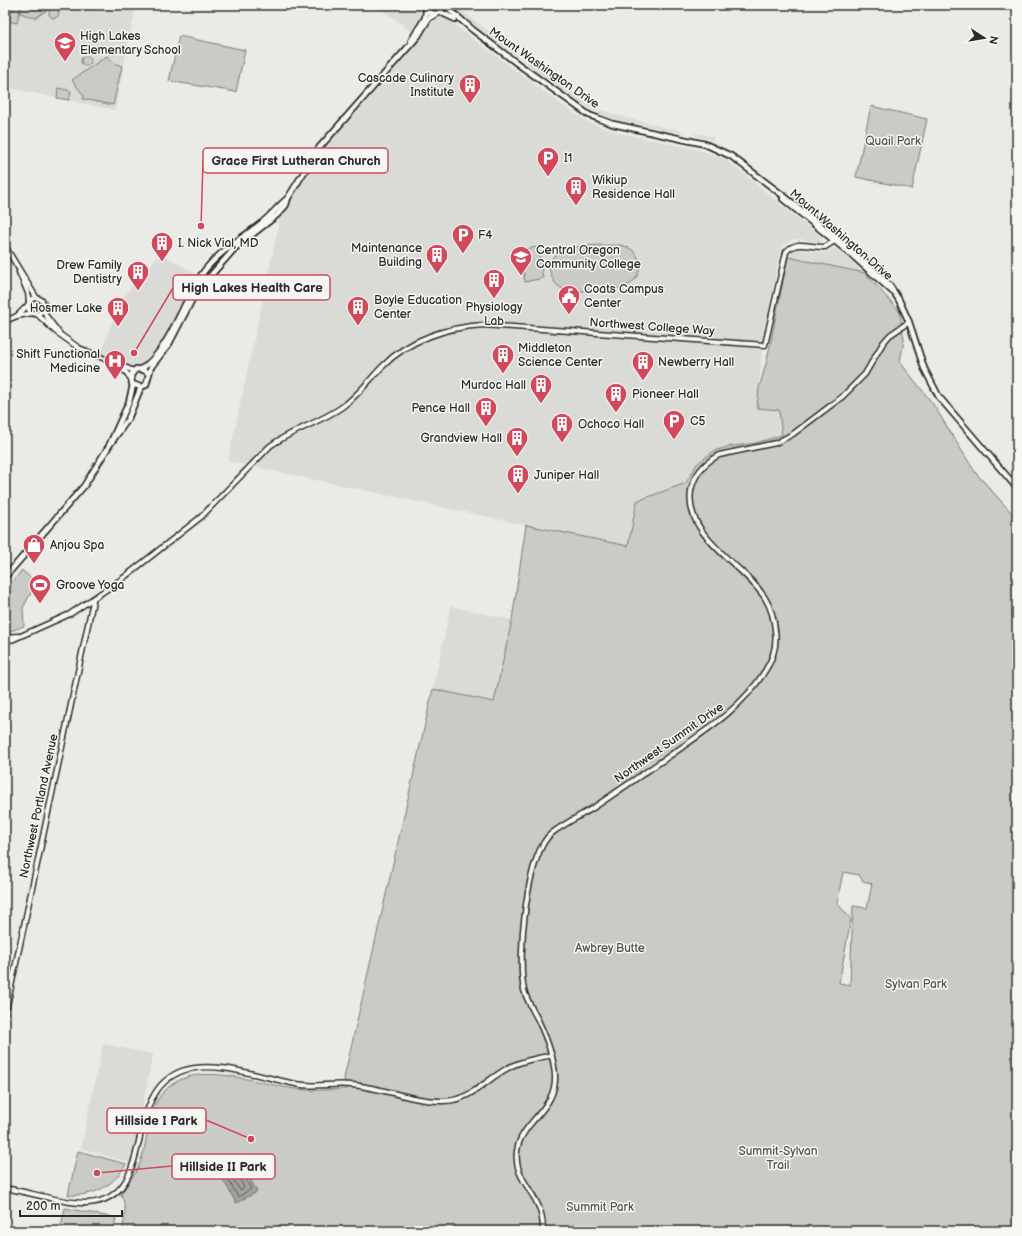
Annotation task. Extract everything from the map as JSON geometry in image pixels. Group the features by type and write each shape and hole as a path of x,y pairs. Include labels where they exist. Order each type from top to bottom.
{"main road":[{"path":"407,47 425,18 426,10 424,5"},
{"path":"5,578 75,498 108,446 129,402 133,385 130,378 134,371 141,369 147,364 162,345 202,274 217,258 245,234 259,225 288,198 319,148 418,36 429,18 438,13 444,5"},
{"name":"Mount Washington Drive","path":"444,5 473,30 583,112 613,124 714,147 737,160 836,240 892,291 899,300 909,322 921,361 936,392 1017,488"},
{"name":"Mount Washington Drive","path":"426,10 446,13 473,30"},
{"path":"108,446 117,437 128,419 141,388 148,382 152,367 169,344 196,292 235,248 277,215 286,205 288,198"},
{"path":"141,369 149,374"},
{"path":"133,385 141,388"}],"street":[{"name":"Northwest College Way","path":"5,641 14,639 18,636 51,624 93,600 201,517 270,446 281,438 318,421 343,406 357,395 388,361 410,346 429,336 452,329 484,325 765,345 786,252 796,245 825,248 836,240"},
{"path":"5,246 36,297 41,300 46,316 59,333"},
{"path":"18,268 28,293 29,310 79,348 134,371"},
{"path":"17,316 28,303 36,297"},
{"path":"5,321 17,316 35,314 44,308"},
{"name":"Northwest Summit Drive","path":"543,1231 539,1207 520,1174 517,1152 522,1135 546,1106 552,1093 555,1076 546,1036 528,1001 524,987 524,921 533,871 541,846 552,833 592,809 721,720 735,707 764,674 774,651 776,634 773,618 764,597 755,586 721,553 701,529 691,508 690,495 695,477 702,466 719,455 776,443 793,434 842,396 865,374 883,343 890,335 909,322"},
{"path":"109,361 126,372 130,378"},
{"name":"Northwest Portland Avenue","path":"5,1015 93,600"},
{"name":"Northwest College Way","path":"5,637 18,636"},
{"path":"5,1188 86,1203 101,1200 116,1191 122,1187 132,1168 146,1109 160,1085 182,1071 209,1066 298,1085 352,1084 434,1101 449,1101 474,1093 502,1071 515,1064 551,1055"}],"shaded area":[{"name":"High Lakes Elementary School","path":"12,5 136,5 115,110 5,87 5,38"},
{"path":"376,5 420,5 422,20 412,32"},
{"path":"448,5 454,5 519,54 515,55"},
{"name":"Central Oregon Community College","path":"444,17 569,110 590,123 620,133 703,151 725,159 822,238 819,243 801,239 791,240 783,246 779,255 762,350 757,408 780,410 782,435 756,443 727,447 714,451 697,464 686,483 638,501 628,547 228,461 281,214 325,148 393,72 435,18"},
{"path":"527,59 579,98 597,109 619,116 685,132 681,133 618,120 596,112 575,99 527,64"},
{"path":"694,133 714,137 713,140 696,136"},
{"path":"835,248 865,273 788,257 791,251 796,249 822,253"},
{"path":"161,253 197,275 160,343 153,353 139,365 130,365 103,354 102,350 120,300"},
{"path":"451,606 512,620 494,702 433,689"},
{"path":"103,1044 153,1054 131,1163 81,1148"}],"green space":[{"path":"15,5 21,5 17,23 9,21 12,9 14,9"},
{"path":"22,5 55,5 35,18 20,13"},
{"path":"52,8 56,8 59,13 56,18 52,18 49,15 49,11"},
{"path":"179,36 245,50 236,92 169,81"},
{"path":"84,56 88,56 91,61 88,66 84,66 81,63 81,59"},
{"path":"107,56 116,64 122,66 113,105 83,99 84,96 72,80"},
{"path":"58,88 71,91 69,100 57,98"},
{"name":"Quail Park","path":"871,106 927,119 912,189 856,177"},
{"path":"621,245 632,250 636,254 640,264 637,276 631,283 624,287 605,290 568,291 558,286 552,278 550,264 555,256 563,250 575,247"},
{"path":"538,247 543,278 525,282 520,250"},
{"name":"Awbrey Butte","path":"788,257 865,273 900,312 904,340 900,362 933,404 975,472 1017,519 1017,1231 122,1231 125,1212 121,1194 140,1164 149,1122 157,1101 171,1086 187,1077 206,1074 248,1079 290,1088 308,1090 347,1089 344,1078 433,689 494,702 512,620 526,525 628,546 637,501 686,483 697,464 714,451 727,447 756,443 782,435 779,410 757,408 759,388 767,360","holes":["843,872 859,875 863,881 872,884 867,908 853,906 850,985 839,983 851,919 837,903"]},
{"path":"22,570 36,583 23,608 24,626 5,633 5,592"},
{"path":"78,1151 126,1164 121,1172 109,1184 102,1188 86,1194 68,1195"},
{"path":"65,1208 116,1218 113,1231 60,1231"}],"water":[{"path":"241,1160 257,1192 236,1203 219,1172"}],"place":[{"name":"High Lakes Elementary School","path":"65,62"},
{"name":"Cascade Culinary Institute","path":"470,104"},
{"name":"I1","path":"548,178"},
{"name":"Wikiup Residence Hall","path":"576,206"},
{"name":"Grace First Lutheran Church","path":"201,226"},
{"name":"F4","path":"463,254"},
{"name":"I. Nick Vial, MD","path":"162,262"},
{"name":"Maintenance Building","path":"437,274"},
{"name":"Central Oregon Community College","path":"521,276"},
{"name":"Drew Family Dentistry","path":"138,292"},
{"name":"Physiology Lab","path":"494,300"},
{"name":"Coats Campus Center","path":"569,316"},
{"name":"Boyle Education Center","path":"358,326"},
{"name":"Hosmer Lake","path":"118,328"},
{"name":"High Lakes Health Care","path":"134,353"},
{"name":"Middleton Science Center","path":"503,374"},
{"name":"Shift Functional Medicine","path":"115,380"},
{"name":"Newberry Hall","path":"643,382"},
{"name":"Murdoc Hall","path":"541,404"},
{"name":"Pioneer Hall","path":"616,414"},
{"name":"Pence Hall","path":"486,428"},
{"name":"C5","path":"674,440"},
{"name":"Ochoco Hall","path":"562,444"},
{"name":"Grandview Hall","path":"517,458"},
{"name":"Juniper Hall","path":"518,494"},
{"name":"Anjou Spa","path":"34,564"},
{"name":"Groove Yoga","path":"40,604"},
{"name":"Hillside I Park","path":"251,1139"},
{"name":"Hillside II Park","path":"97,1173"}],"park label":[{"name":"Sylvan Park","path":"916,984"},
{"name":"Summit-Sylvan Trail","path":"778,1158"},
{"name":"Summit Park","path":"600,1207"}]}
